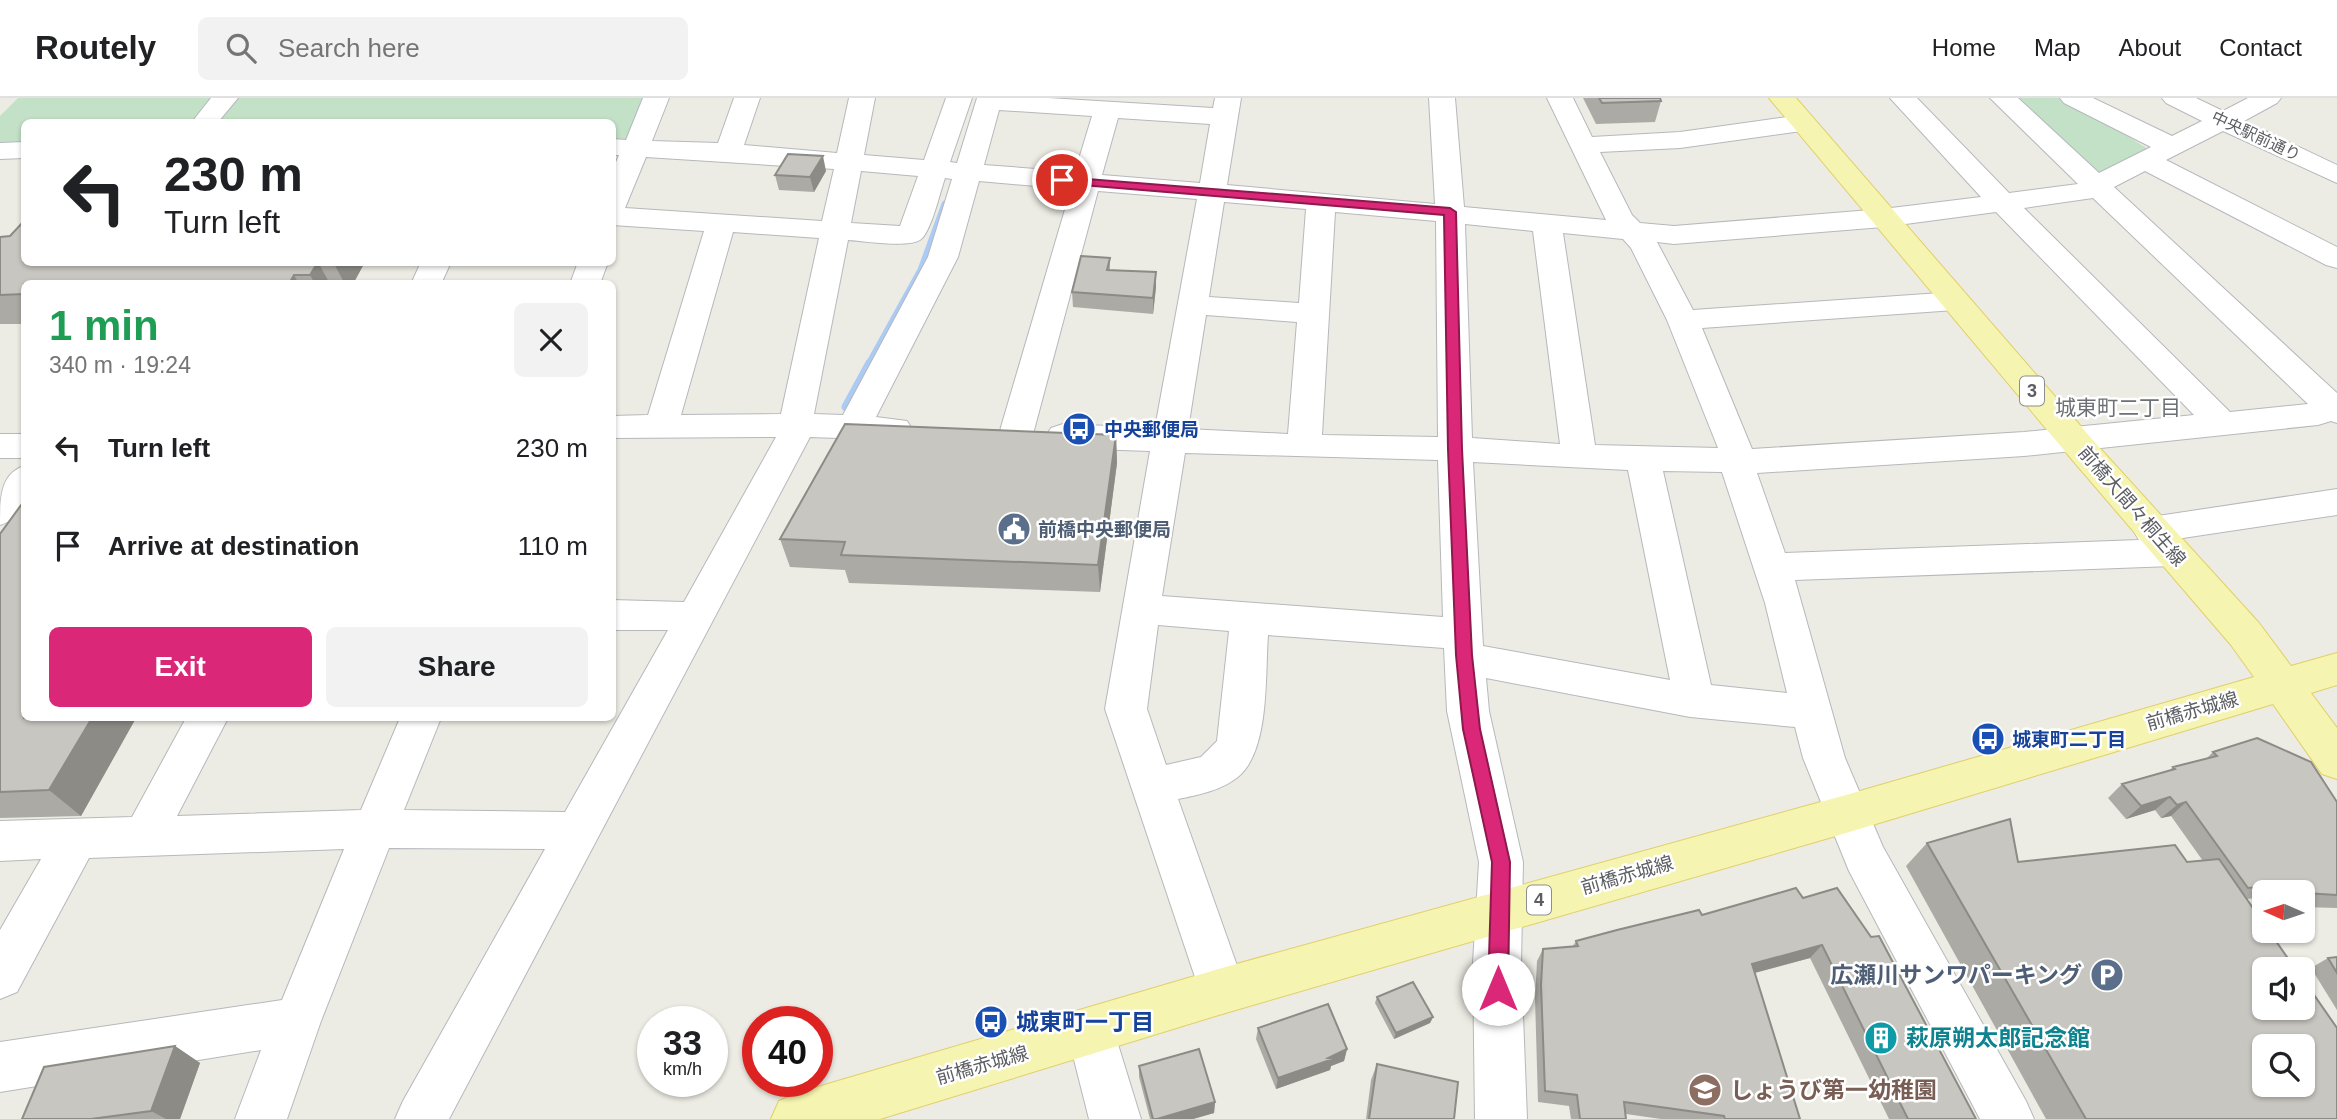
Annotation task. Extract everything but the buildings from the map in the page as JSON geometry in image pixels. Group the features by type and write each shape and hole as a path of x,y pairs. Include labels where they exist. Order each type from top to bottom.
{"main road":[{"name":"前橋大間々桐生線","path":"1792,110 2072,438 2245,634 2337,761"},
{"name":"前橋赤城線","path":"797,1119 1222,991 1846,814 2337,669"}],"street":[{"path":"208,119 225,98"},
{"path":"616,187 624,147 656,98"},
{"path":"728,152 747,98"},
{"path":"421,1119 792,440 862,98"},
{"path":"854,427 943,257 951,171 941,156 959,98"},
{"path":"1442,98 1450,212 1455,449 1463,643 1470,720 1501,862 1497,963 1501,1119"},
{"path":"1560,98 1620,219 1644,244 1683,320 1738,461 1741,479 1773,567 1814,712 1824,758 1846,814 1865,857 2008,1119"},
{"path":"1903,98 2221,423"},
{"path":"1107,109 1002,433 1304,446 1455,449 1643,460 1738,461 1895,454 2318,414 2335,408 2003,98"},
{"path":"2073,98 2170,146"},
{"name":"中央駅前通り","path":"2175,98 2337,175"},
{"path":"624,147 728,152 1450,212 1674,235 1883,218 2083,192 2268,98"},
{"path":"616,216 908,235 951,171 990,100 1107,109 1138,105 1226,108 1126,696 1126,709 1222,991"},
{"path":"1584,145 1680,140 1792,110"},
{"path":"0,151 21,150"},
{"path":"2144,160 2337,259"},
{"path":"1304,446 1321,202"},
{"path":"661,428 723,223"},
{"path":"1547,224 1579,457"},
{"path":"1683,320 1955,301"},
{"path":"1192,305 1312,313"},
{"path":"616,427 797,425 921,430"},
{"path":"0,446 21,446"},
{"path":"1643,460 1691,684 1690,700"},
{"path":"0,512 21,482"},
{"path":"1773,567 2162,541 2337,502"},
{"path":"1140,609 1429,633 1463,643 1485,662 1690,700 1814,712"},
{"path":"616,615 674,615 695,618"},
{"path":"1152,786 1218,770 1227,764 1235,752 1239,740 1250,618"},
{"path":"145,835 205,721"},
{"path":"261,1119 297,1021 419,721"},
{"path":"0,841 377,829 559,830 576,835"},
{"path":"0,976 77,837"},
{"path":"0,1067 297,1021"},
{"path":"1092,1032 1115,1119"}],"green space":[{"path":"18,98 651,98 635,139 616,139 616,119 21,119 21,146 0,146 0,116"},
{"path":"2012,98 2067,98 2148,149 2101,172 2088,169"}],"waterway":[{"path":"869,364 921,270 945,204"},
{"path":"846,407 870,363"}],"place":[{"name":"中央郵便局","path":"1079,429"},
{"name":"前橋中央郵便局","path":"1014,529"},
{"name":"城東町二丁目","path":"1988,739"},
{"name":"広瀬川サンワパーキング","path":"2107,975"},
{"name":"城東町一丁目","path":"991,1022"},
{"name":"萩原朔太郎記念館","path":"1881,1038"},
{"name":"しょうび第一幼稚園","path":"1705,1090"}],"district":[{"name":"城東町二丁目","path":"2118,407"}],"route":[{"path":"1062,180 1450,212 1455,449 1464,655 1468,711 1501,862 1498,989"}]}
